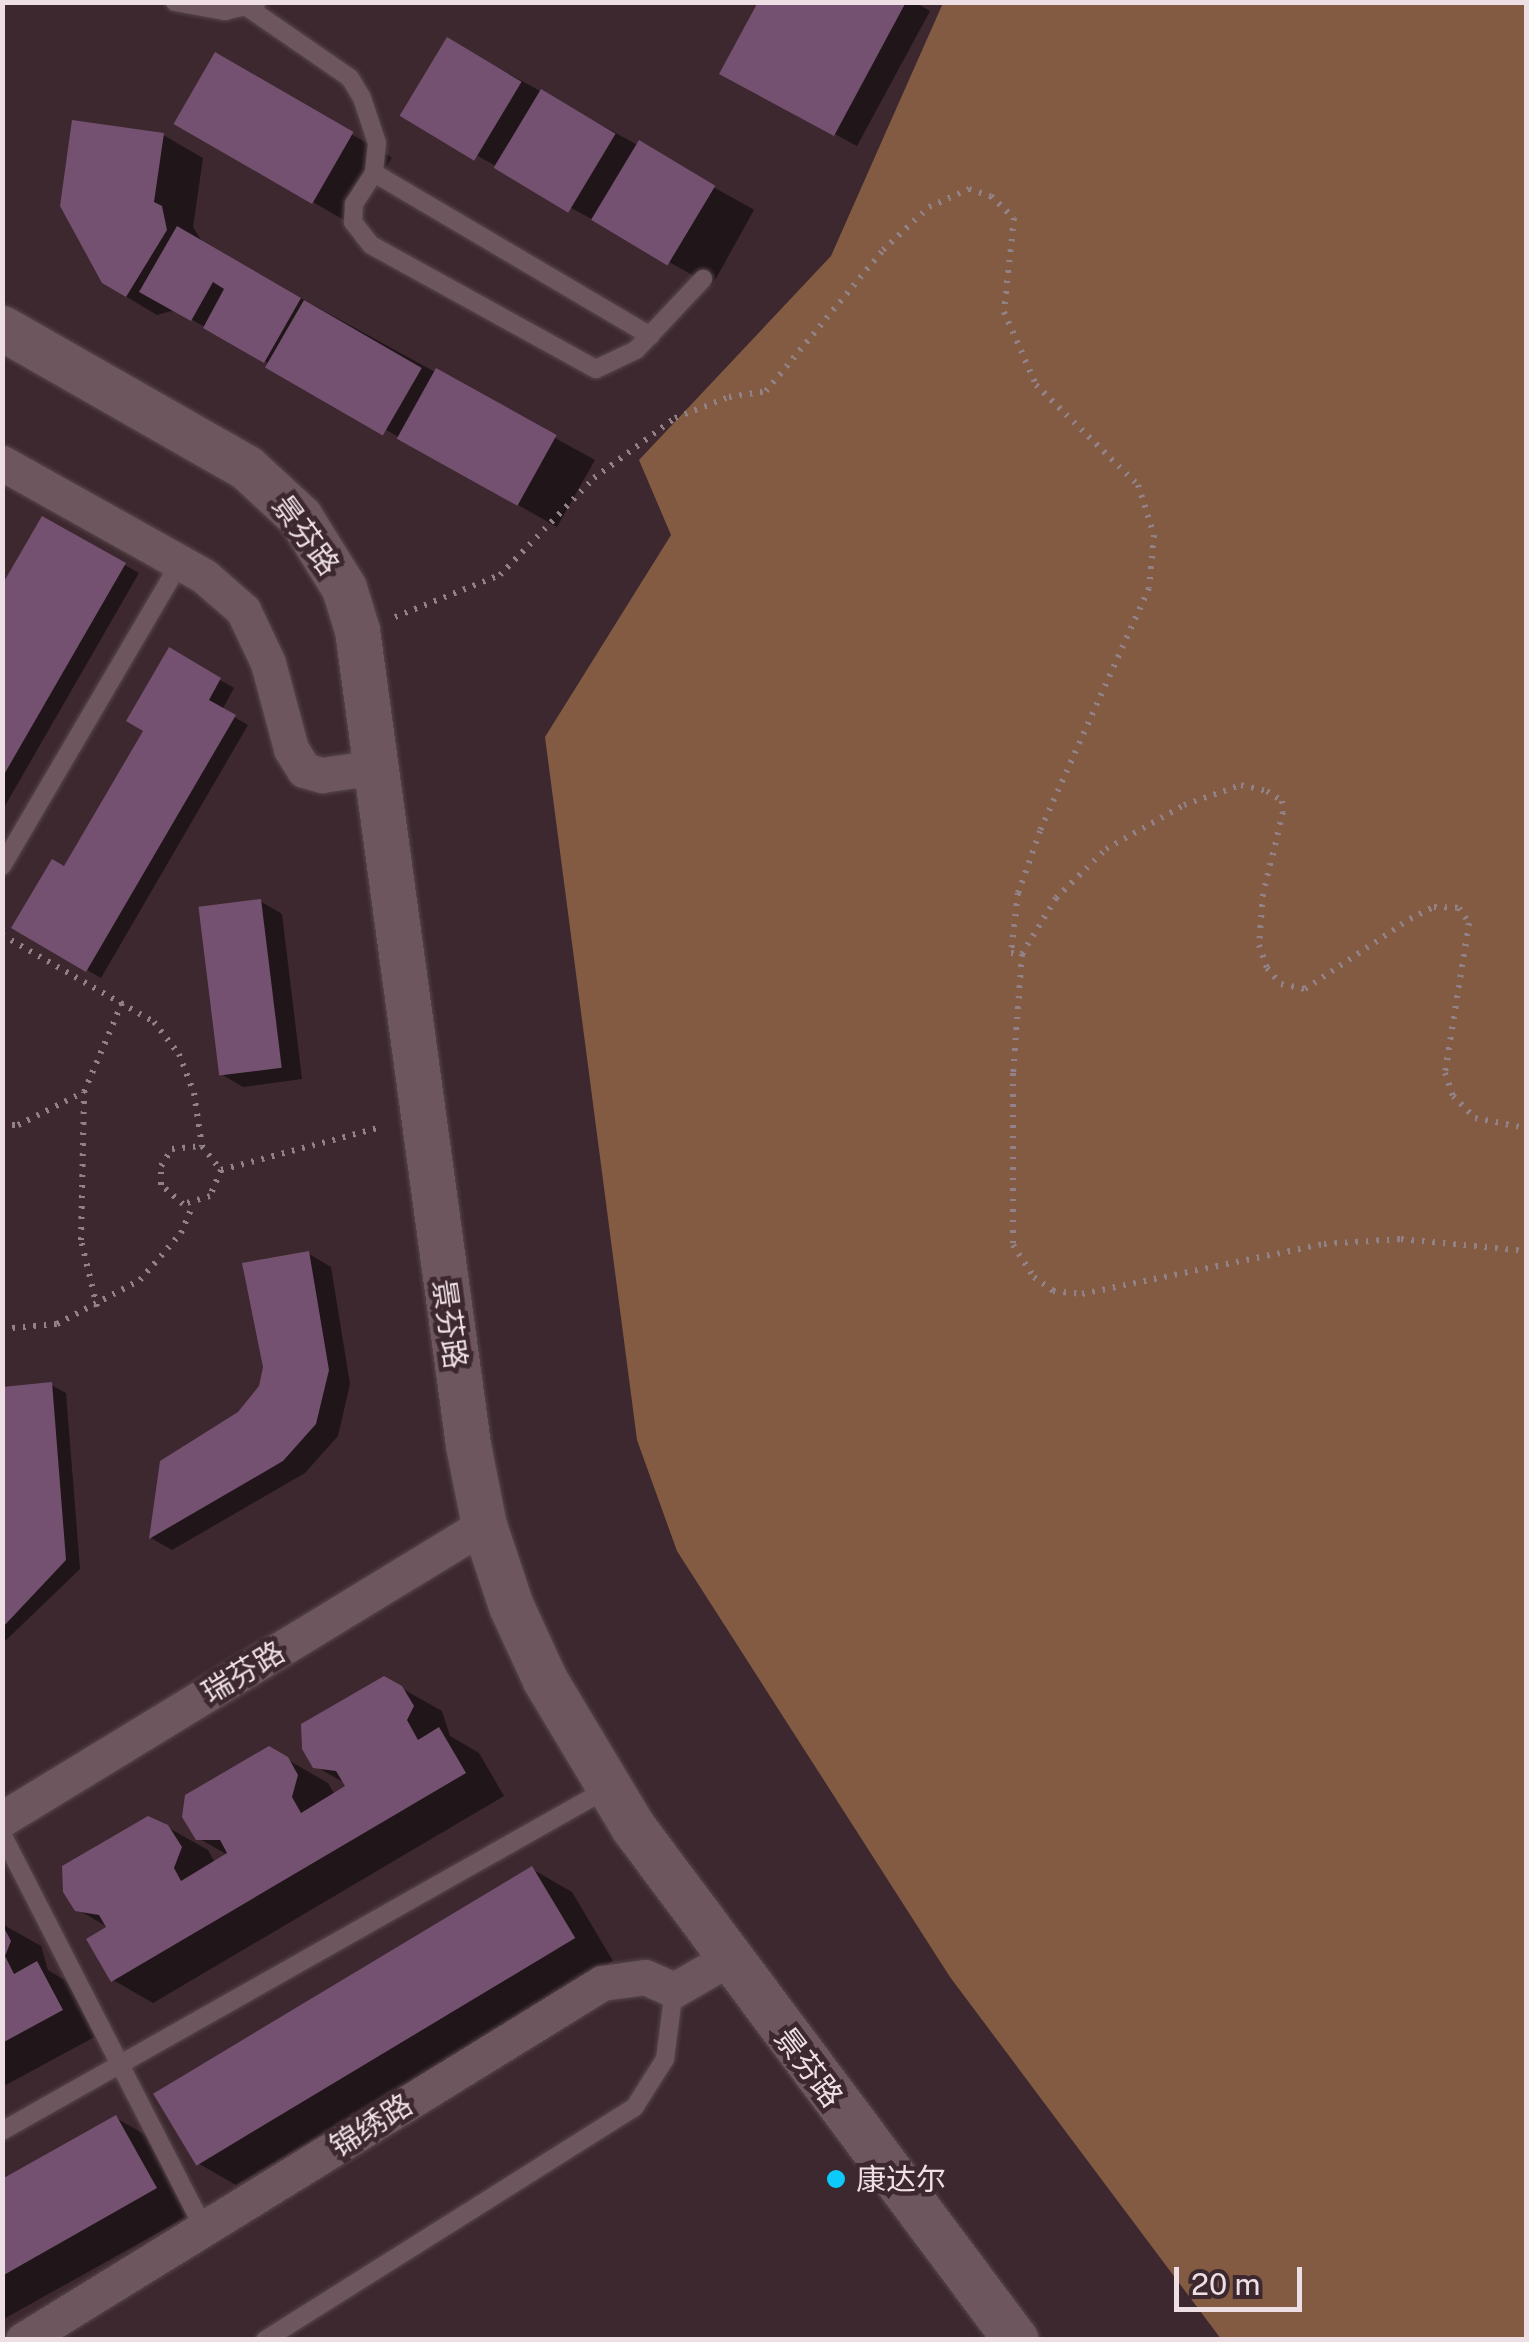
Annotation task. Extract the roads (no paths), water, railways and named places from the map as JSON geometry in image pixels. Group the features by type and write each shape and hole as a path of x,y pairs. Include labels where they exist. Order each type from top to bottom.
{"street":[{"name":"景芬路","path":"2,328 246,467 277,492 326,554 357,630 422,1117 484,1525 545,1680 609,1788 728,1959 1016,2340"},
{"path":"2,464 180,562 243,610 268,663 290,750 304,770 322,775 376,767"},
{"name":"瑞芬路","path":"2,1819 484,1525"},
{"path":"674,1990 728,1959"},
{"name":"锦绣路","path":"23,2340 602,1983 645,1978 674,1990"}],"lane":[{"path":"174,2 253,6 350,78 376,143 374,172 354,204 353,222 370,245 596,369 616,364 651,336 703,279"},
{"path":"374,172 651,336"},
{"path":"2,866 180,562"},
{"path":"2,2130 609,1788"},
{"path":"2,1834 204,2228"},
{"path":"264,2340 634,2108 664,2059 674,1990"}],"place":[{"name":"康达尔","path":"836,2179"}]}
